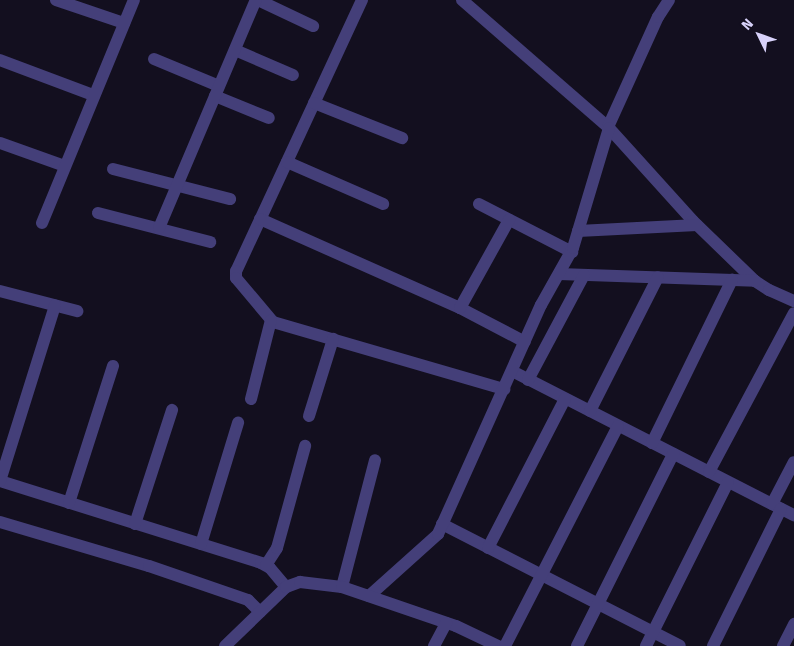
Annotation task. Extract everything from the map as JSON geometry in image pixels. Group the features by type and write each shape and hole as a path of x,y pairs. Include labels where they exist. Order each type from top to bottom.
{"street":[{"path":"56,0 124,23"},
{"path":"42,223 134,0"},
{"path":"158,228 257,0 313,26"},
{"path":"362,0 235,275 271,320 504,389"},
{"path":"462,0 609,128 697,225 755,281 769,290 794,301"},
{"path":"369,596 433,540 442,524 541,306 572,252 609,128 658,17 669,0"},
{"path":"235,50 293,76"},
{"path":"154,59 269,118"},
{"path":"0,60 94,95"},
{"path":"314,103 402,138"},
{"path":"0,142 65,166"},
{"path":"287,162 383,204"},
{"path":"113,169 230,200"},
{"path":"480,204 572,252"},
{"path":"98,213 210,242"},
{"path":"260,219 460,308 525,342"},
{"path":"460,308 509,220"},
{"path":"578,231 697,225"},
{"path":"559,274 755,281"},
{"path":"528,380 584,274"},
{"path":"590,411 658,277"},
{"path":"652,443 732,280"},
{"path":"0,292 77,311"},
{"path":"55,305 0,481 266,565 286,587"},
{"path":"709,472 794,313"},
{"path":"252,399 271,320"},
{"path":"309,416 333,339"},
{"path":"69,503 113,366"},
{"path":"512,372 794,515"},
{"path":"488,548 565,399"},
{"path":"136,524 172,410"},
{"path":"202,544 238,423"},
{"path":"505,646 618,426"},
{"path":"266,565 277,548 305,446"},
{"path":"577,646 673,454"},
{"path":"342,587 374,460"},
{"path":"713,646 777,506 794,462"},
{"path":"646,646 728,482"},
{"path":"0,522 148,566 248,600 260,612"},
{"path":"442,524 680,646"},
{"path":"225,646 286,587 300,582 342,587 464,629 498,646"},
{"path":"434,646 446,623"},
{"path":"783,646 794,624"}]}
